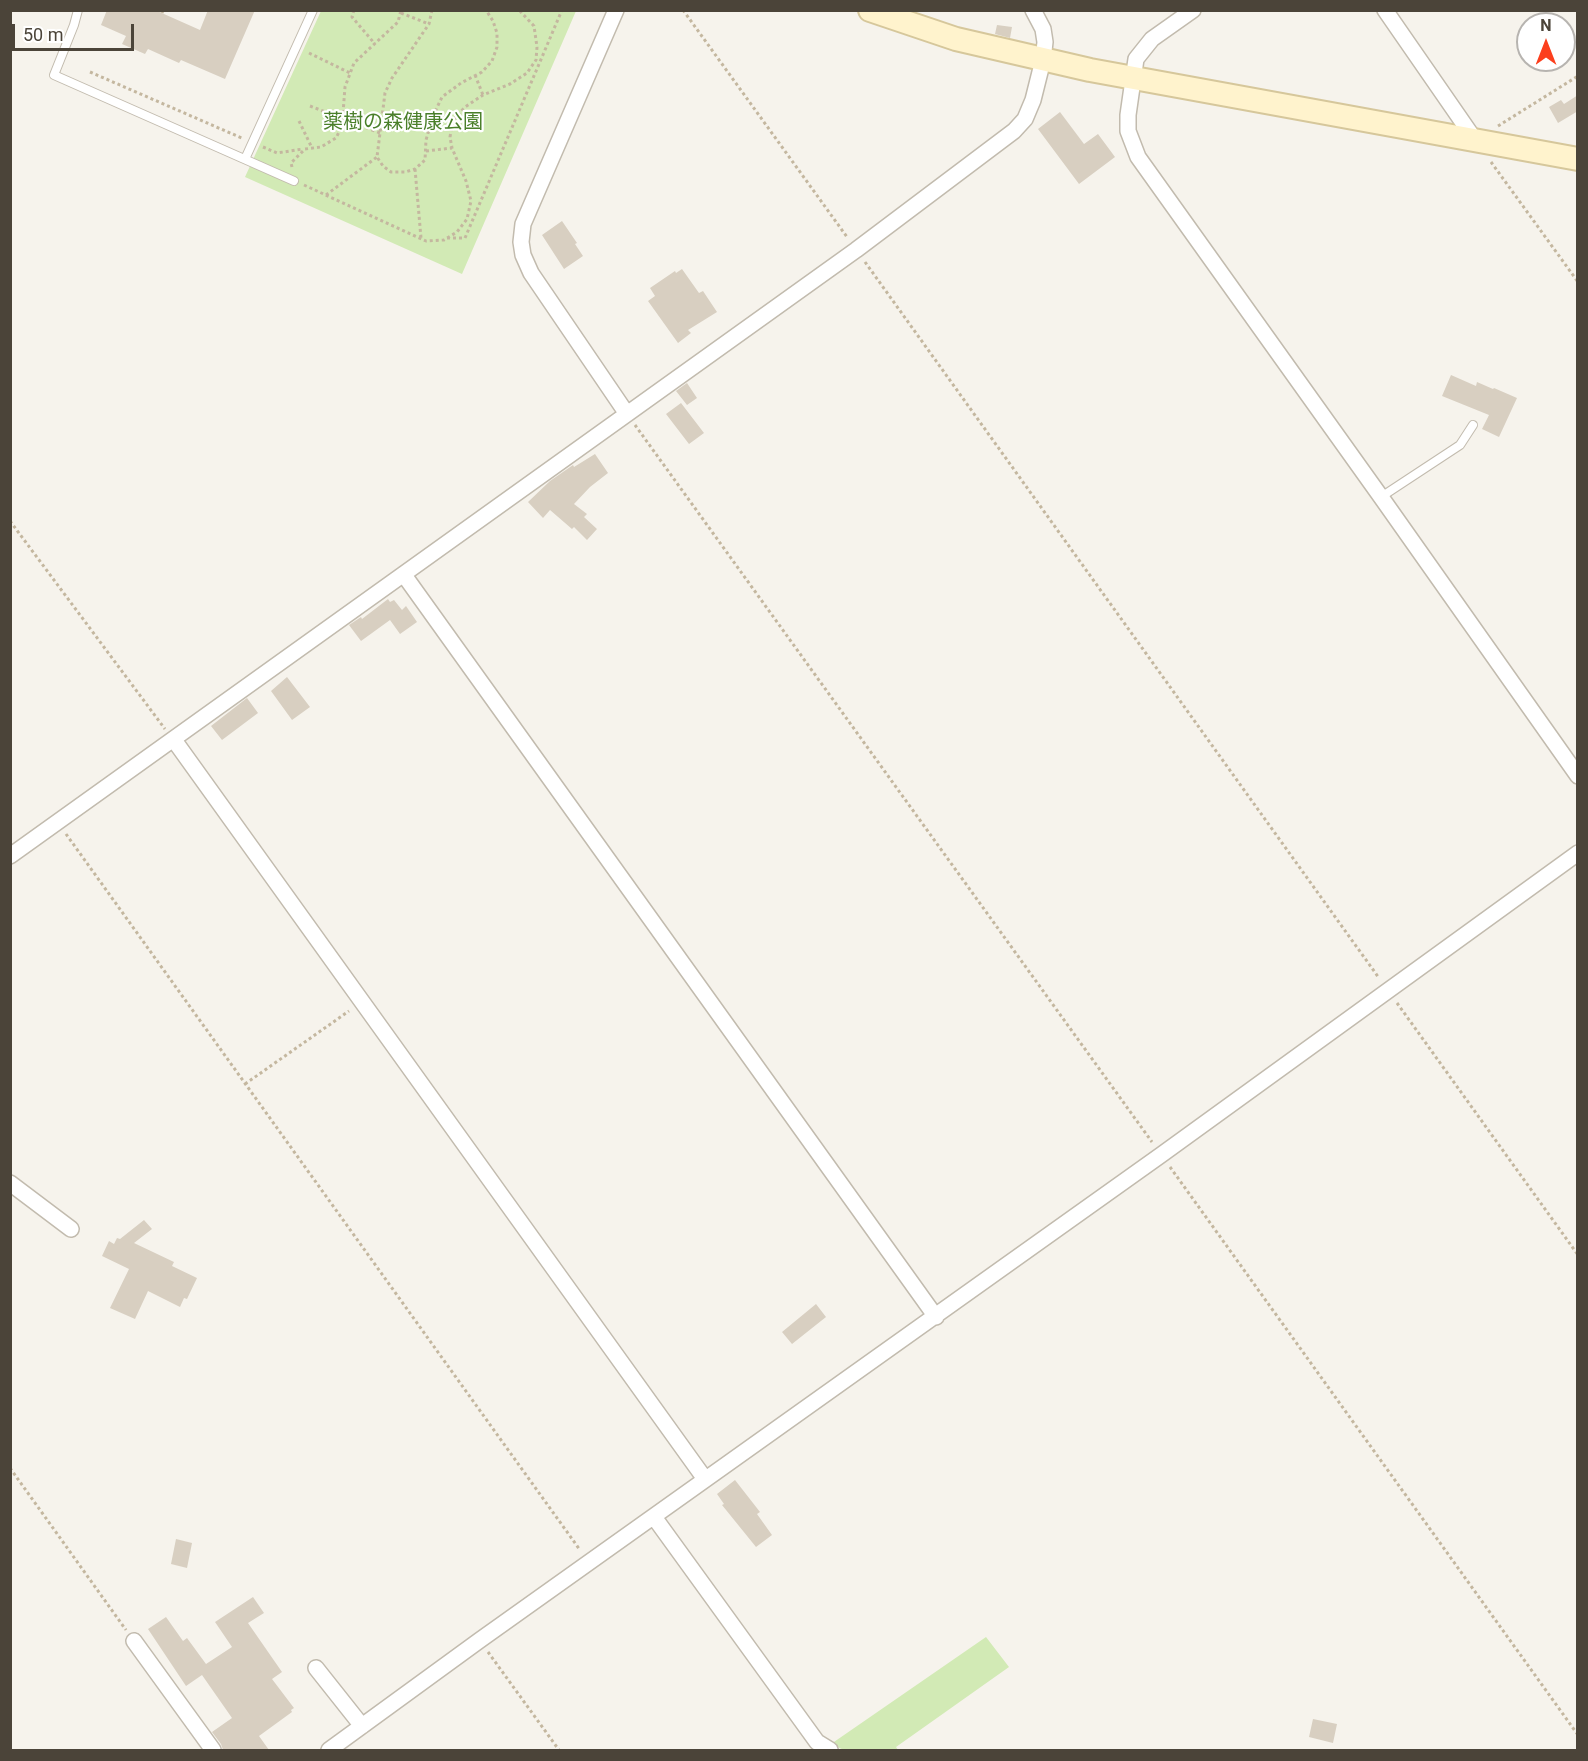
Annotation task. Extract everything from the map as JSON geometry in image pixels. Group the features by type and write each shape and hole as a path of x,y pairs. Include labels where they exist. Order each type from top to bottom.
{"street":[{"path":"616,10 524,224 521,242 523,255 531,273 627,414"},
{"path":"870,10 956,39 1133,79 1578,159"},
{"path":"10,856 856,250 1014,131 1025,119 1033,100 1043,60 1045,42 1043,29 1034,10"},
{"path":"1192,10 1152,39 1136,59 1128,131 1138,157 1578,776"},
{"path":"1385,10 1475,140"},
{"path":"404,575 936,1317"},
{"path":"174,740 705,1479"},
{"path":"329,1750 705,1479 936,1317 1578,853"},
{"path":"10,1183 71,1229"},
{"path":"654,1517 817,1742 830,1750"},
{"path":"134,1641 213,1750"},
{"path":"316,1668 362,1726"}],"lane":[{"path":"78,10 54,75 294,181"},
{"path":"245,159 313,10"},
{"path":"1381,497 1460,445 1473,425"}],"path":[{"path":"354,10 352,17 375,44"},
{"path":"432,10 429,24 392,78 385,93 377,157 391,172 415,169 425,160 433,117 442,97 492,62 497,47 497,33 486,10"},
{"path":"305,149 291,163 294,181 426,241 444,240 457,232 467,219 471,201 466,181 452,148 450,137 453,120 465,106 527,73 536,60 534,26 519,10"},
{"path":"447,238 465,238 562,10"},
{"path":"682,10 1578,1255"},
{"path":"255,143 277,153 321,147 336,138 342,126 345,87 354,63 399,22 401,12 429,24"},
{"path":"309,53 350,73"},
{"path":"90,72 244,139"},
{"path":"475,75 483,95"},
{"path":"1578,76 1475,140 1578,282"},
{"path":"310,106 380,133"},
{"path":"298,121 312,148"},
{"path":"426,151 452,148"},
{"path":"326,195 377,157"},
{"path":"415,169 421,238"},
{"path":"627,414 1578,1735"},
{"path":"10,520 174,740"},
{"path":"58,823 589,1563"},
{"path":"245,1084 361,1002"},
{"path":"10,1468 134,1641"},
{"path":"480,1640 559,1750"}],"green space":[{"name":"薬樹の森健康公園","path":"321,11 576,11 462,274 245,177"},
{"path":"986,1637 1009,1667 896,1747 898,1750 844,1750 831,1744"}],"building":[{"path":"107,10 155,10 200,30 208,10 255,10 225,79 181,60 179,63 148,49 145,54 122,44 126,36 101,25"},
{"path":"997,25 1012,27 1010,38 995,34"},
{"path":"1578,95 1578,111 1558,123 1549,107 1561,100 1564,104"},
{"path":"1060,112 1084,144 1098,134 1115,157 1079,184 1038,129"},
{"path":"562,221 583,256 564,269 542,235"},
{"path":"682,269 699,293 703,291 717,312 688,330 691,333 678,343 648,301 655,296 650,288 675,271 676,273"},
{"path":"1451,375 1476,386 1477,382 1517,398 1499,437 1482,429 1489,415 1442,396"},
{"path":"687,383 697,398 687,405 676,391"},
{"path":"681,403 704,433 689,444 666,414"},
{"path":"595,454 608,473 574,504 587,514 584,517 597,529 587,540 574,527 572,529 550,510 543,518 528,502 550,481 573,465 574,467"},
{"path":"388,599 390,602 394,600 402,610 406,606 417,622 400,634 390,620 361,641 349,625 361,617 362,619"},
{"path":"287,677 310,707 292,720 271,691"},
{"path":"247,698 258,713 222,740 211,726"},
{"path":"144,1220 152,1229 134,1243 174,1262 172,1266 197,1278 187,1299 184,1298 180,1307 148,1291 135,1319 110,1308 129,1269 102,1256 109,1241 114,1244 117,1238 120,1239"},
{"path":"816,1304 826,1317 792,1344 782,1332"},
{"path":"735,1480 760,1512 757,1514 772,1535 756,1547 722,1505 724,1504 717,1494"},
{"path":"176,1539 192,1543 187,1568 171,1564"},
{"path":"253,1597 264,1613 248,1623 282,1672 272,1679 294,1708 292,1712 259,1736 269,1750 223,1750 212,1732 232,1718 202,1675 186,1686 148,1629 166,1617 183,1641 187,1638 206,1664 232,1647 215,1622"},
{"path":"1313,1719 1337,1724 1333,1743 1309,1737"}]}
